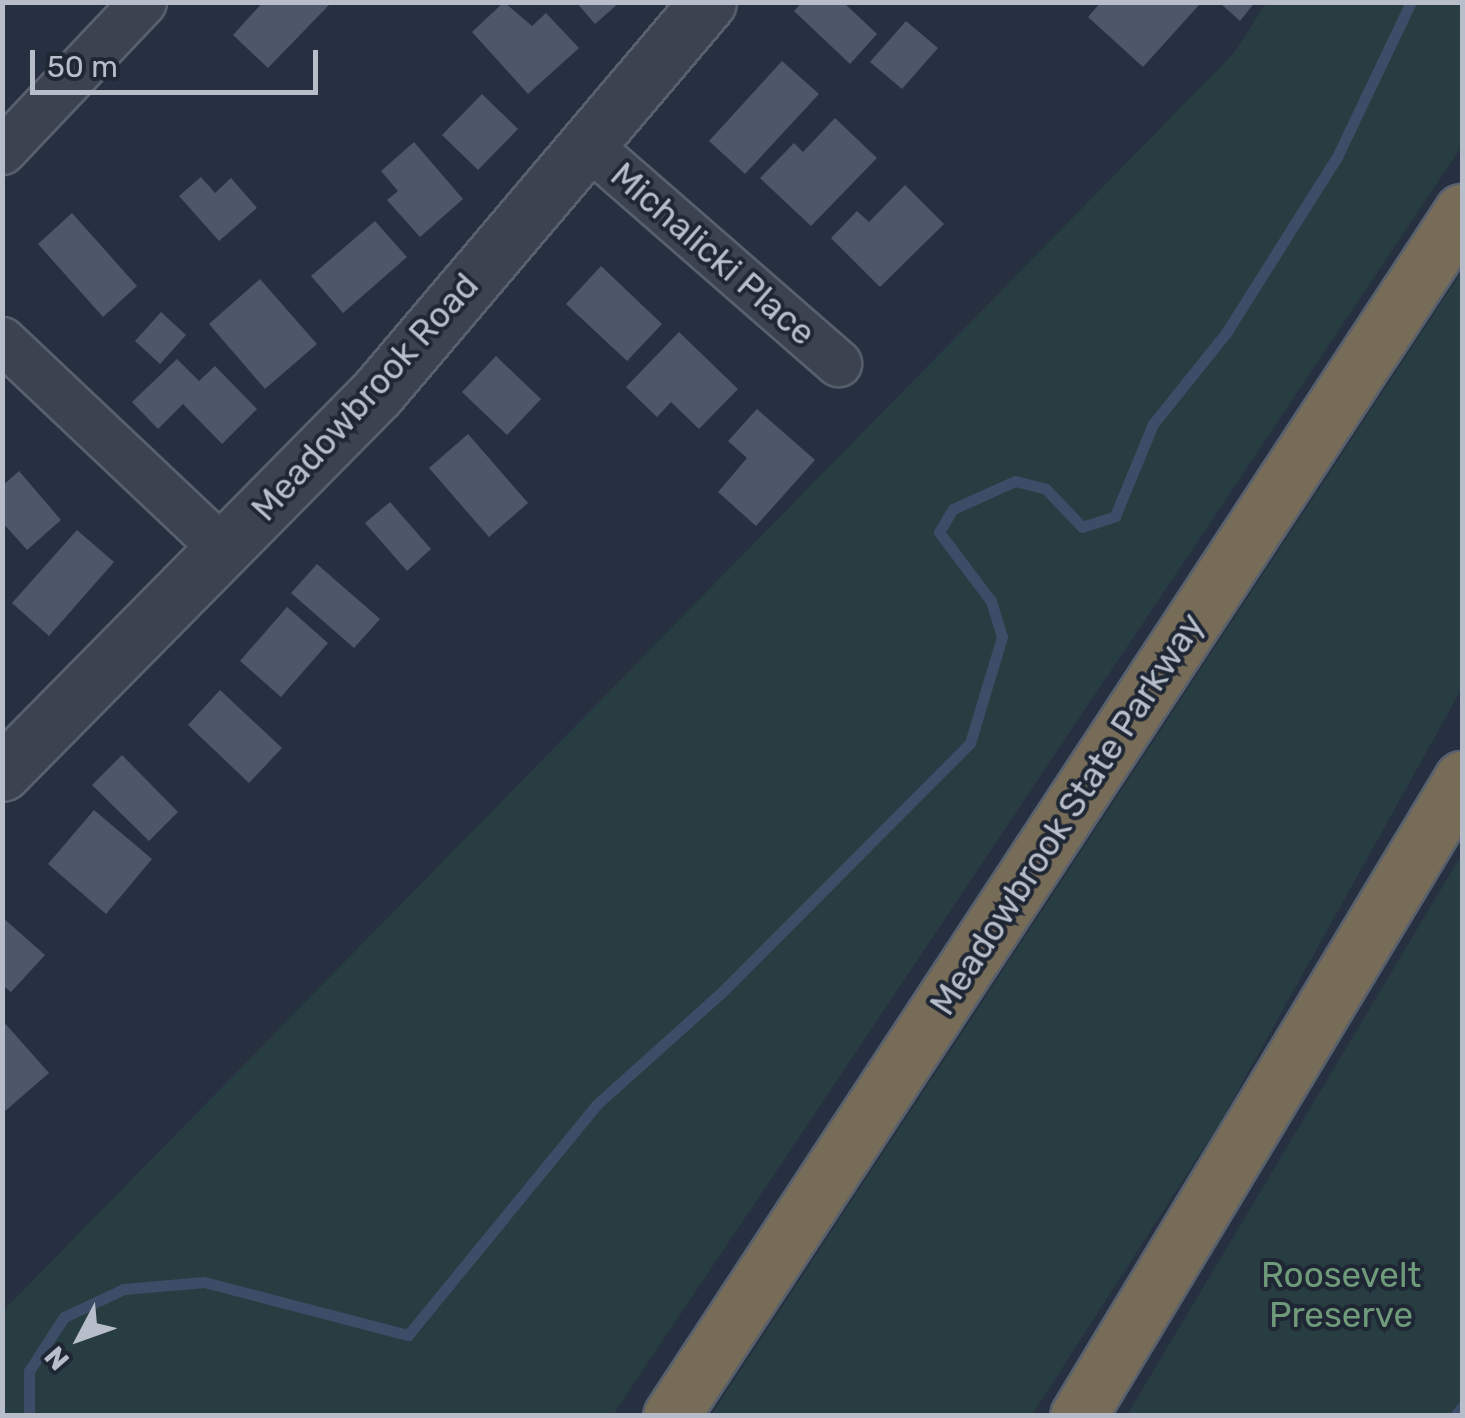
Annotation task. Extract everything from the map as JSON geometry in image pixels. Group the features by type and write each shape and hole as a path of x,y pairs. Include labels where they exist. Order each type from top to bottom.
{"highway":[{"name":"Meadowbrook State Parkway","path":"671,1416 1462,212"},
{"path":"1078,1416 1462,779"}],"street":[{"path":"2,150 142,2"},
{"name":"Meadowbrook Road","path":"2,773 377,393 708,2"},
{"name":"Michalicki Place","path":"588,146 838,363"},
{"path":"2,340 224,550"}],"green space":[{"path":"1266,3 1462,3 1462,146 613,1415 3,1415 3,1311 1234,53"},
{"path":"1462,271 1462,688 1221,1121 1032,1415 711,1415"},
{"name":"Roosevelt Preserve","path":"1462,854 1462,1415 1127,1415"}],"building":[{"path":"263,2 329,5 268,68 233,35"},
{"path":"504,2 532,26 546,13 579,48 528,94 472,32"},
{"path":"576,2 620,2 595,24"},
{"path":"802,2 843,2 877,34 850,64 794,11"},
{"path":"1101,2 1199,5 1143,67 1088,17"},
{"path":"1219,2 1255,2 1240,21"},
{"path":"906,21 938,48 902,89 870,62"},
{"path":"782,61 819,94 745,174 709,141"},
{"path":"482,94 518,129 478,170 442,135"},
{"path":"835,118 877,158 811,226 760,178 794,143 803,152"},
{"path":"414,142 463,199 420,237 387,200 398,191 381,171"},
{"path":"201,177 215,193 231,178 257,208 219,241 179,196"},
{"path":"905,185 944,224 880,287 831,238 857,211 869,222"},
{"path":"72,213 137,286 103,317 38,244"},
{"path":"375,221 407,257 343,313 311,276"},
{"path":"601,266 662,324 627,361 566,304"},
{"path":"260,279 317,344 265,389 209,324"},
{"path":"161,312 186,335 160,364 135,341"},
{"path":"679,332 738,389 699,429 671,402 657,417 626,387"},
{"path":"496,356 541,399 507,435 462,392"},
{"path":"177,359 199,381 215,366 257,409 222,444 183,404 158,429 132,402"},
{"path":"757,409 815,460 756,526 718,492 747,458 728,441"},
{"path":"468,434 528,503 489,537 429,468"},
{"path":"19,471 61,520 27,550 2,522 2,486"},
{"path":"390,502 431,549 407,571 365,523"},
{"path":"77,530 114,562 49,636 12,603"},
{"path":"317,564 380,619 354,648 291,593"},
{"path":"287,607 328,643 281,697 240,661"},
{"path":"220,690 282,748 249,783 188,725"},
{"path":"122,755 178,812 149,841 92,785"},
{"path":"94,810 152,859 106,914 48,864"},
{"path":"2,917 45,955 11,992 2,985"},
{"path":"2,1020 49,1073 4,1112 2,1110"}],"waterway":[{"path":"29,1416 29,1371 64,1317 124,1289 204,1282 408,1335 596,1105 722,992 970,743 1002,637 991,601 939,532 953,509 1015,481 1046,489 1082,527 1115,516 1153,424 1226,333 1337,157 1411,2"},
{"path":"1455,1416 1462,1407"}]}
